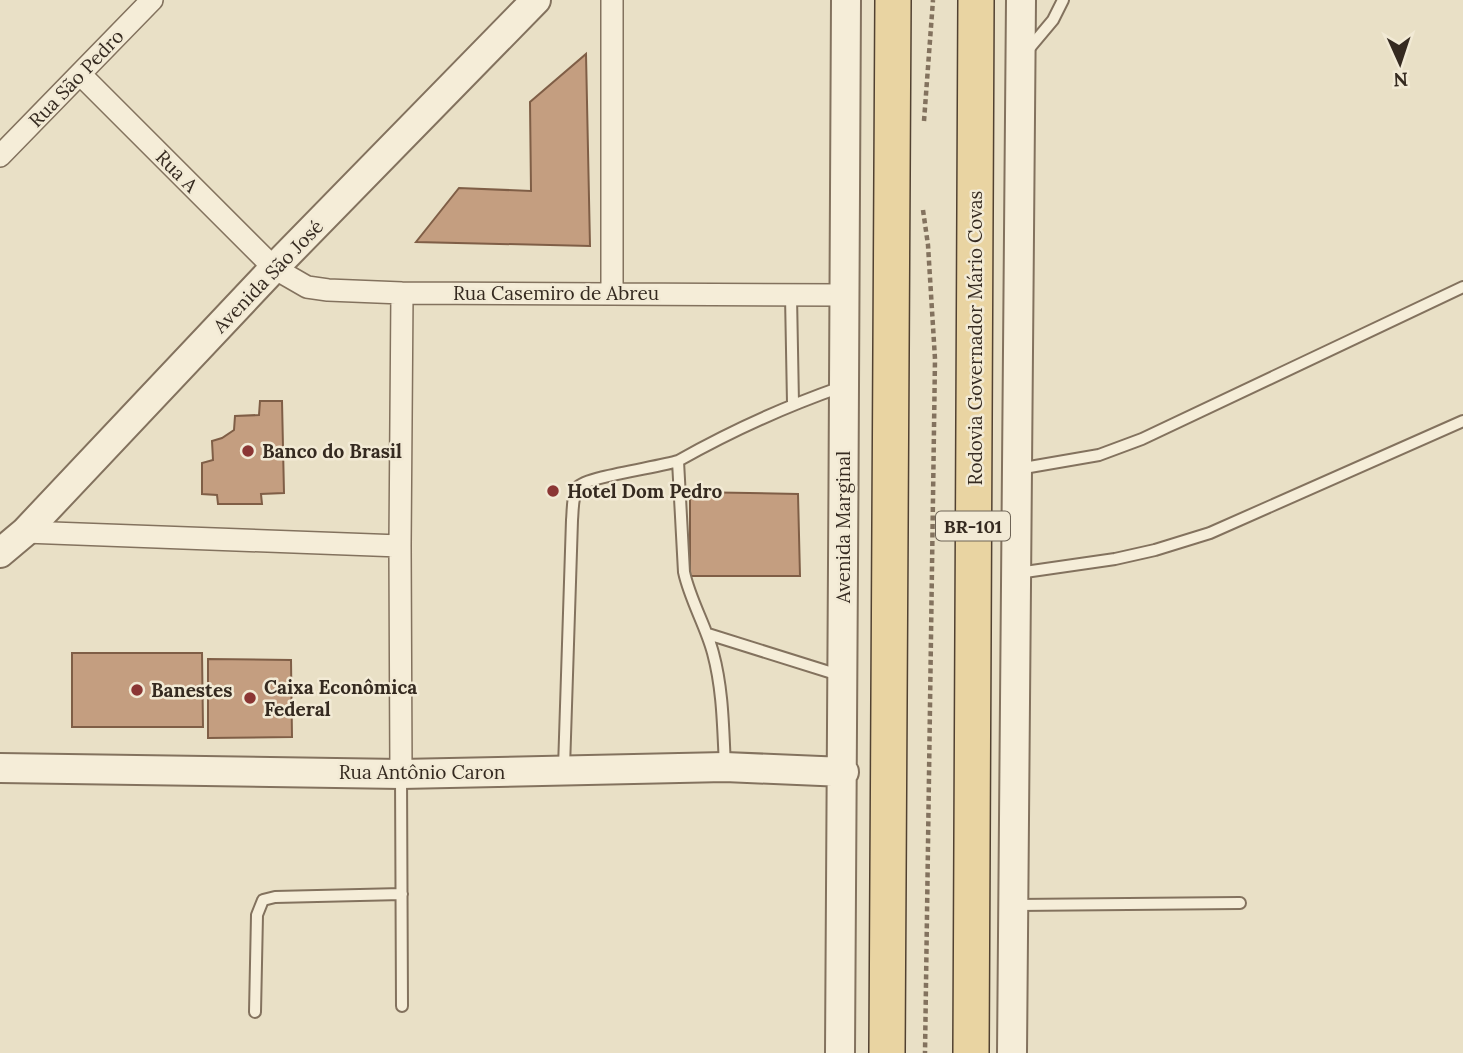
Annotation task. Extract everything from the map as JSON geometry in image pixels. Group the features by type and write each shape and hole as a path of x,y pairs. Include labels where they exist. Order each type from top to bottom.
{"main road":[{"path":"887,1053 893,0"},
{"name":"Rodovia Governador Mário Covas","path":"971,1053 976,0"}],"street":[{"name":"Rua São Pedro","path":"0,156 152,0"},
{"name":"Avenida São José","path":"0,553 25,532 274,268 536,0"},
{"path":"612,0 612,292"},
{"name":"Avenida Marginal","path":"841,1053 846,0"},
{"path":"1012,1053 1021,0"},
{"name":"Rua A","path":"80,74 274,268"},
{"name":"Rua Casemiro de Abreu","path":"274,268 307,287 328,290 402,293 843,295"},
{"path":"401,774 402,293"},
{"path":"25,532 400,546"},
{"name":"Rua Antônio Caron","path":"0,768 401,774 725,767 844,772"}],"lane":[{"path":"1021,58 1053,20 1063,0"},
{"path":"1017,469 1099,455 1142,439 1463,287"},
{"path":"792,296 793,403"},
{"path":"564,771 572,520 578,486 588,480 638,472 678,461 793,403 844,387"},
{"path":"1017,573 1155,551 1210,533 1463,421"},
{"path":"678,461 684,572 686,584 708,634 720,682 725,767"},
{"path":"708,634 843,676"},
{"path":"401,774 402,1006"},
{"path":"255,1012 257,915 263,900 275,897 402,894"},
{"path":"1013,905 1240,903"}],"path":[{"path":"924,123 933,0"},
{"path":"923,205 935,359 925,1053"}],"building":[{"path":"586,54 590,246 416,242 459,188 531,191 530,102"},
{"name":"Banco do Brasil","path":"260,401 282,401 284,493 261,494 262,504 218,504 217,495 202,494 202,463 213,460 212,441 234,430 235,416 259,415"},
{"path":"690,492 798,494 800,576 690,576"},
{"name":"Banestes","path":"72,653 202,653 203,727 72,727"},
{"name":"Caixa Econômica Federal","path":"208,659 291,660 292,737 208,738"}],"place":[{"name":"Banco do Brasil","path":"248,451"},
{"name":"Hotel Dom Pedro","path":"553,491"},
{"name":"Banestes","path":"137,690"},
{"name":"Caixa Econômica Federal","path":"250,698"}]}
